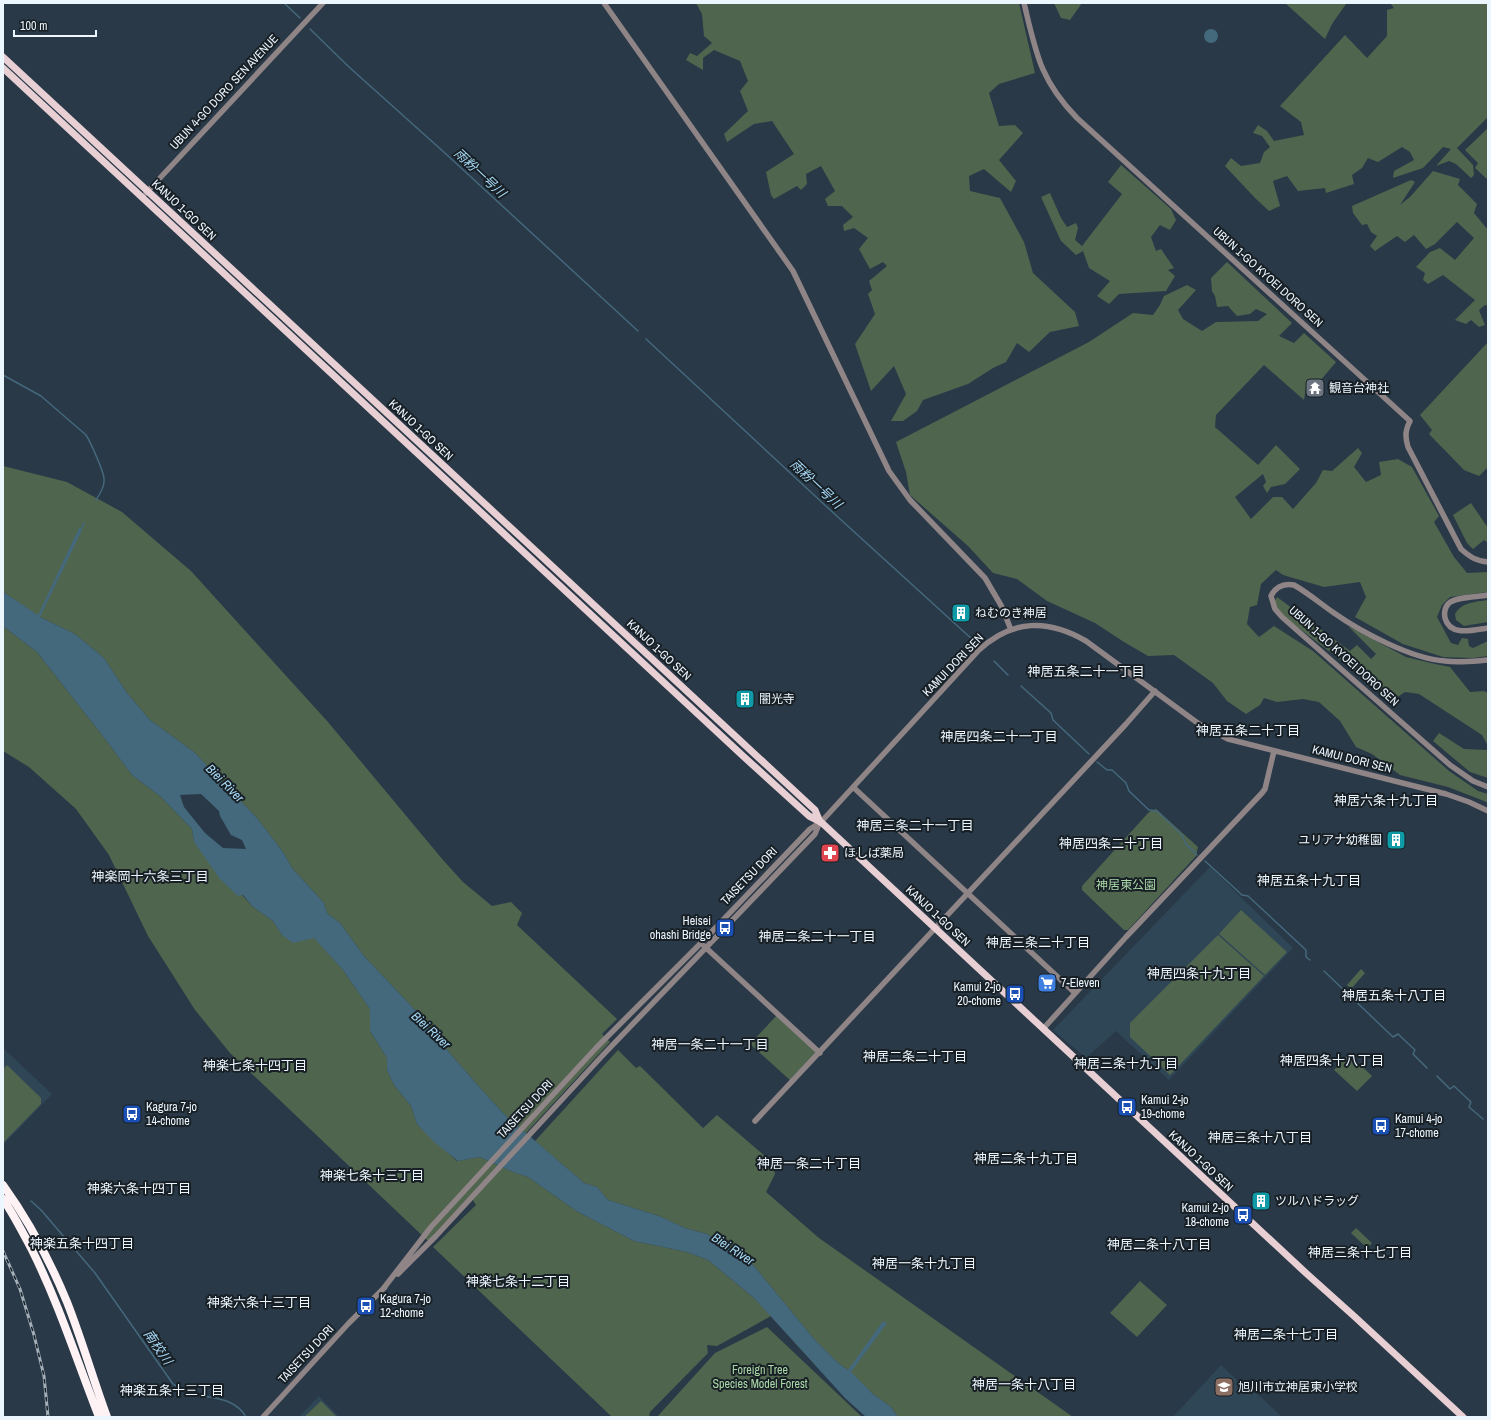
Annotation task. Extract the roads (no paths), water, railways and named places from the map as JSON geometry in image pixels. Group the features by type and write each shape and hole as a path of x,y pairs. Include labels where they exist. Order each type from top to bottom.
{"highway":[{"path":"3,1185 18,1206 36,1237 55,1276 67,1303 107,1417"},
{"path":"3,1199 26,1238 45,1277 72,1342 99,1417"}],"main road":[{"name":"KANJO 1-GO SEN","path":"3,57 815,810 821,822"},
{"name":"KANJO 1-GO SEN","path":"3,68 743,756 809,816 821,822 1463,1417"}],"street":[{"name":"UBUN 4-GO DORO SEN AVENUE","path":"142,197 323,3"},
{"path":"604,3 793,271 883,460 895,480 910,500 985,578 1002,607 1011,630"},
{"name":"UBUN 1-GO KYOEI DORO SEN","path":"1024,3 1042,68 1064,104 1077,118 1410,421 1406,429 1405,438 1408,447 1461,549 1478,561 1488,562"},
{"name":"UBUN 1-GO KYOEI DORO SEN","path":"1488,660 1444,661 1426,658 1400,648 1335,614 1294,584 1287,583 1278,586 1271,596 1275,609 1282,617 1450,766 1473,781 1488,787"},
{"path":"1488,595 1457,599 1449,603 1445,609 1444,616 1451,628 1458,631 1488,628"},
{"name":"KAMUI DORI SEN","path":"821,822 979,650 991,641 1011,630 1025,626 1041,625 1054,627 1071,633 1086,642 1199,724 1228,739 1446,794 1469,802 1488,811"},
{"path":"755,1122 1126,724 1154,691"},
{"path":"1043,1029 1262,793 1274,751"},
{"path":"853,787 1075,993"},
{"name":"TAISETSU DORI","path":"383,1289 432,1227 596,1048 810,829 821,822"},
{"name":"TAISETSU DORI","path":"263,1417 348,1324 438,1234 603,1055 815,834 821,822"},
{"path":"701,942 820,1053"}],"water":[{"path":"1211,29 1216,31 1218,36 1216,41 1211,43 1206,41 1204,36 1206,31"},
{"name":"Biei River","path":"79,528 82,530 40,617 75,634 104,658 127,693 150,720 194,752 257,818 283,852 292,868 324,903 327,913 340,923 364,956 417,1012 481,1089 505,1115 584,1183 597,1187 608,1200 659,1216 685,1228 707,1234 733,1250 754,1266 814,1339 838,1363 848,1370 883,1321 887,1323 851,1372 873,1394 891,1407 898,1417 866,1417 845,1398 754,1298 708,1260 687,1252 634,1241 578,1212 528,1177 480,1157 458,1161 434,1142 417,1124 411,1106 394,1085 387,1070 387,1058 370,1031 370,1009 343,970 314,938 293,943 282,935 273,921 253,907 243,895 238,896 220,879 194,842 192,829 161,797 132,775 37,652 3,626 3,592 38,615","holes":["201,794 219,811 220,816 231,835 242,840 246,849 223,848 205,833 184,807 180,795"]}],"waterway":[{"name":"雨粉一号川","path":"284,3 300,18"},
{"name":"雨粉一号川","path":"310,29 349,67 638,331"},
{"name":"雨粉一号川","path":"646,339 974,641"},
{"path":"3,375 41,396 86,435 104,479 101,493 96,500"},
{"path":"81,530 84,523"},
{"path":"994,661 1008,675"},
{"path":"1021,686 1051,713 1053,720 1089,754"},
{"path":"1097,762 1107,770 1112,770 1126,783 1129,791 1149,810 1157,811 1183,836 1185,843 1197,855"},
{"path":"1205,861 1242,895 1248,896 1306,950 1306,957 1310,960"},
{"path":"1324,971 1393,1037 1398,1034 1415,1050 1413,1054 1427,1068"},
{"path":"1437,1076 1450,1089 1454,1086 1471,1102 1469,1107 1483,1119"},
{"name":"南校川","path":"31,1201 41,1210 95,1273 173,1384 183,1391 221,1399 235,1405 246,1417"}],"railway":[{"path":"3,1251 20,1289 34,1335 44,1376 48,1417"}],"place":[{"name":"観音台神社","path":"1315,388"},
{"name":"ねむのき神居","path":"961,613"},
{"name":"闇光寺","path":"745,699"},
{"name":"ユリアナ幼稚園","path":"1396,840"},
{"name":"ほしば薬局","path":"830,853"},
{"name":"Heisei ohashi Bridge","path":"725,928"},
{"name":"7-Eleven","path":"1047,983"},
{"name":"Kamui 2-jo 20-chome","path":"1015,994"},
{"name":"Kamui 2-jo 19-chome","path":"1127,1107"},
{"name":"Kagura 7-jo 14-chome","path":"132,1114"},
{"name":"Kamui 4-jo 17-chome","path":"1381,1126"},
{"name":"ツルハドラッグ","path":"1261,1201"},
{"name":"Kamui 2-jo 18-chome","path":"1243,1215"},
{"name":"Kagura 7-jo 12-chome","path":"366,1306"},
{"name":"旭川市立神居東小学校","path":"1224,1387"}],"district":[{"name":"神居五条二十一丁目","path":"1086,671"},
{"name":"神居五条二十丁目","path":"1248,730"},
{"name":"神居四条二十一丁目","path":"999,736"},
{"name":"神居六条十九丁目","path":"1386,800"},
{"name":"神居三条二十一丁目","path":"915,825"},
{"name":"神居四条二十丁目","path":"1111,843"},
{"name":"神楽岡十六条三丁目","path":"150,876"},
{"name":"神居五条十九丁目","path":"1309,880"},
{"name":"神居二条二十一丁目","path":"817,936"},
{"name":"神居三条二十丁目","path":"1038,942"},
{"name":"神居四条十九丁目","path":"1199,973"},
{"name":"神居五条十八丁目","path":"1394,995"},
{"name":"神居一条二十一丁目","path":"710,1044"},
{"name":"神居二条二十丁目","path":"915,1056"},
{"name":"神居四条十八丁目","path":"1332,1060"},
{"name":"神居三条十九丁目","path":"1126,1063"},
{"name":"神楽七条十四丁目","path":"255,1065"},
{"name":"神居三条十八丁目","path":"1260,1137"},
{"name":"神居二条十九丁目","path":"1026,1158"},
{"name":"神居一条二十丁目","path":"809,1163"},
{"name":"神楽七条十三丁目","path":"372,1175"},
{"name":"神楽六条十四丁目","path":"139,1188"},
{"name":"神楽五条十四丁目","path":"82,1243"},
{"name":"神居二条十八丁目","path":"1159,1244"},
{"name":"神居三条十七丁目","path":"1360,1252"},
{"name":"神居一条十九丁目","path":"924,1263"},
{"name":"神楽七条十二丁目","path":"518,1281"},
{"name":"神楽六条十三丁目","path":"259,1302"},
{"name":"神居二条十七丁目","path":"1286,1334"},
{"name":"神居一条十八丁目","path":"1024,1384"},
{"name":"神楽五条十三丁目","path":"172,1390"}],"park label":[{"name":"神居東公園","path":"1126,885"},
{"name":"Foreign Tree Species Model Forest","path":"760,1377"}]}
